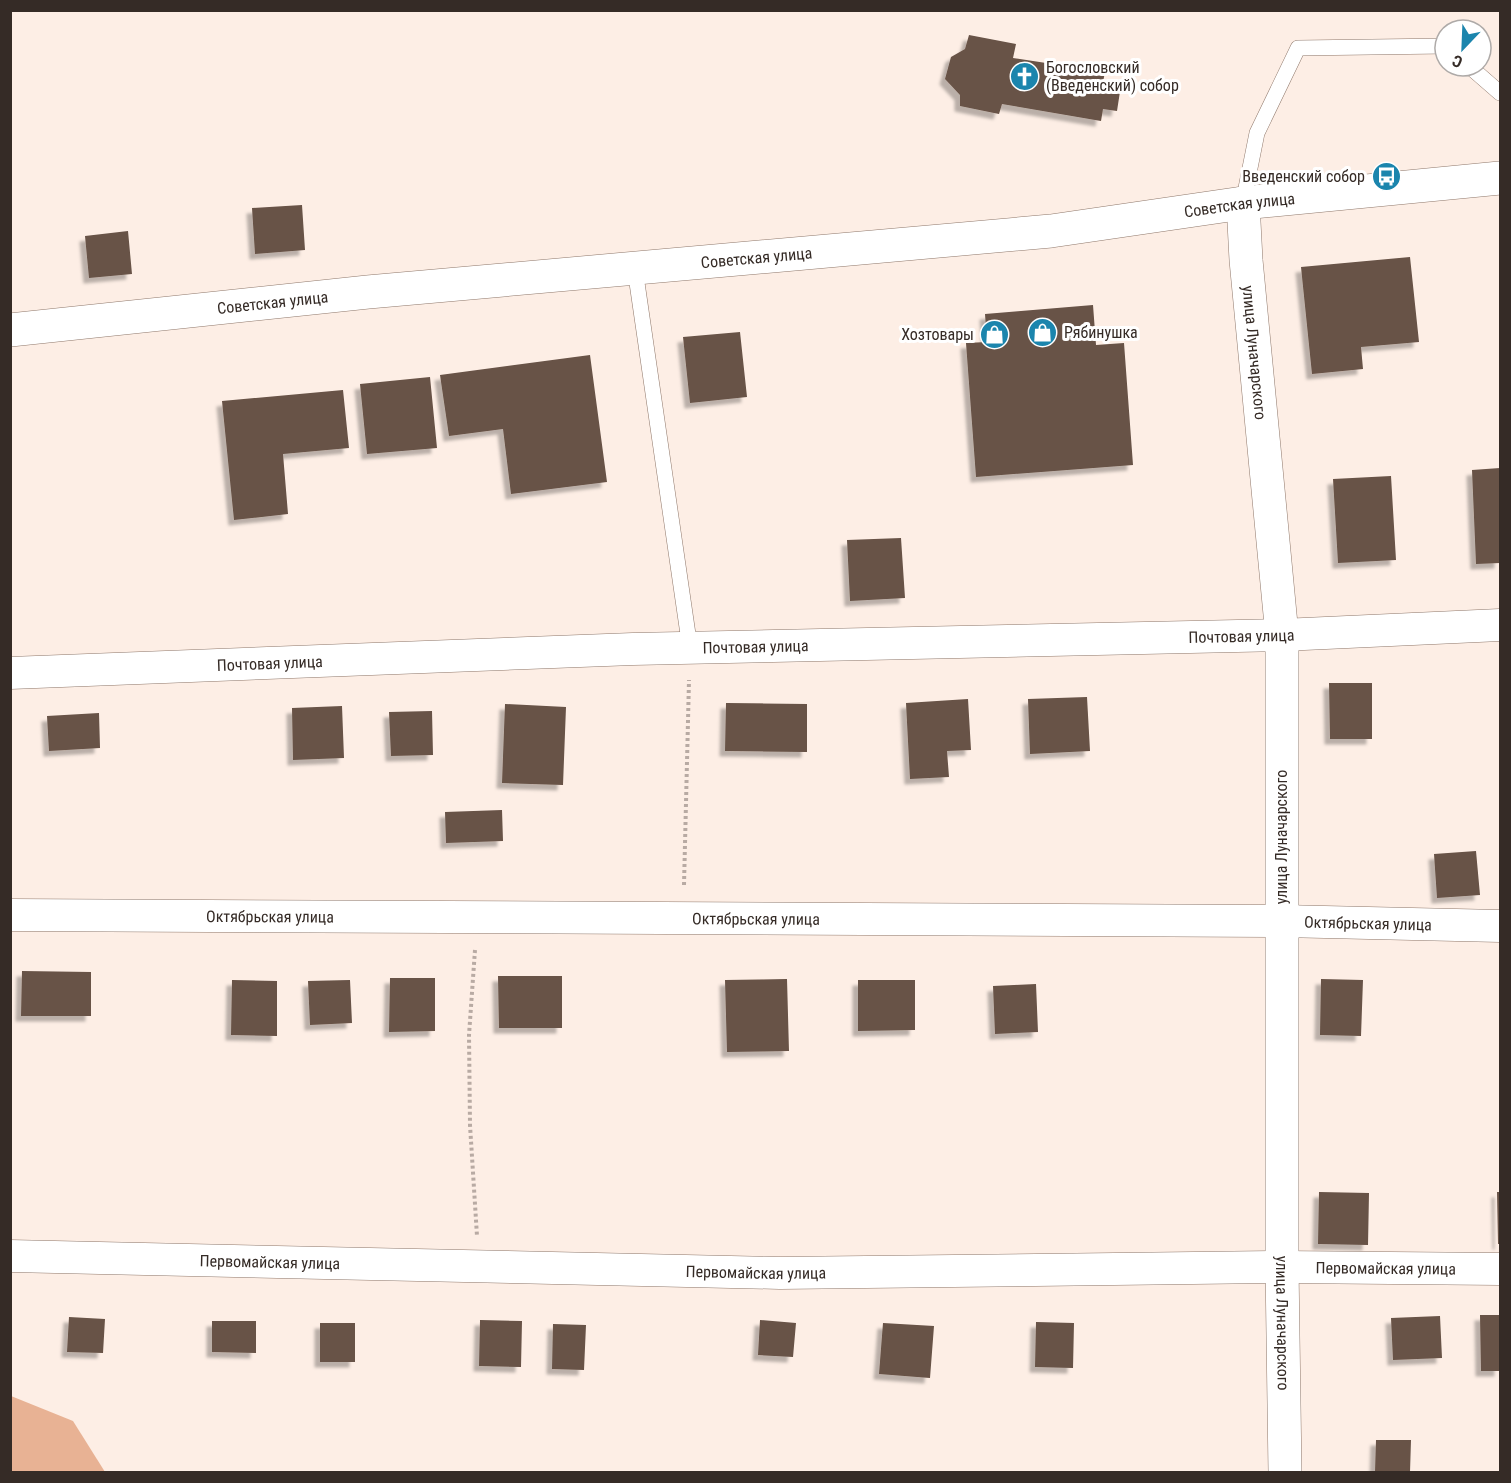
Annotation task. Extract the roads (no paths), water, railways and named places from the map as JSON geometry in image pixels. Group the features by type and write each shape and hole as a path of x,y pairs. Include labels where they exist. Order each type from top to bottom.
{"street":[{"name":"Советская улица","path":"10,330 368,292 1051,231 1243,202 1500,177"},
{"name":"улица Луначарского","path":"1243,202 1246,260 1282,635 1282,1267 1285,1473"},
{"name":"Почтовая улица","path":"10,673 690,648 1282,635 1500,625"},
{"name":"Октябрьская улица","path":"10,915 1281,921 1500,926"},
{"name":"Первомайская улица","path":"10,1256 780,1273 1282,1267 1500,1269"}],"lane":[{"path":"1243,202 1257,133 1298,48 1433,46"},
{"path":"1483,78 1500,93"},
{"path":"634,269 690,648"}],"place":[{"name":"Богословский (Введенский) собор","path":"1025,76"},
{"name":"Введенский собор","path":"1386,176"},
{"name":"Рябинушка","path":"1043,332"},
{"name":"Хозтовары","path":"995,334"}]}
